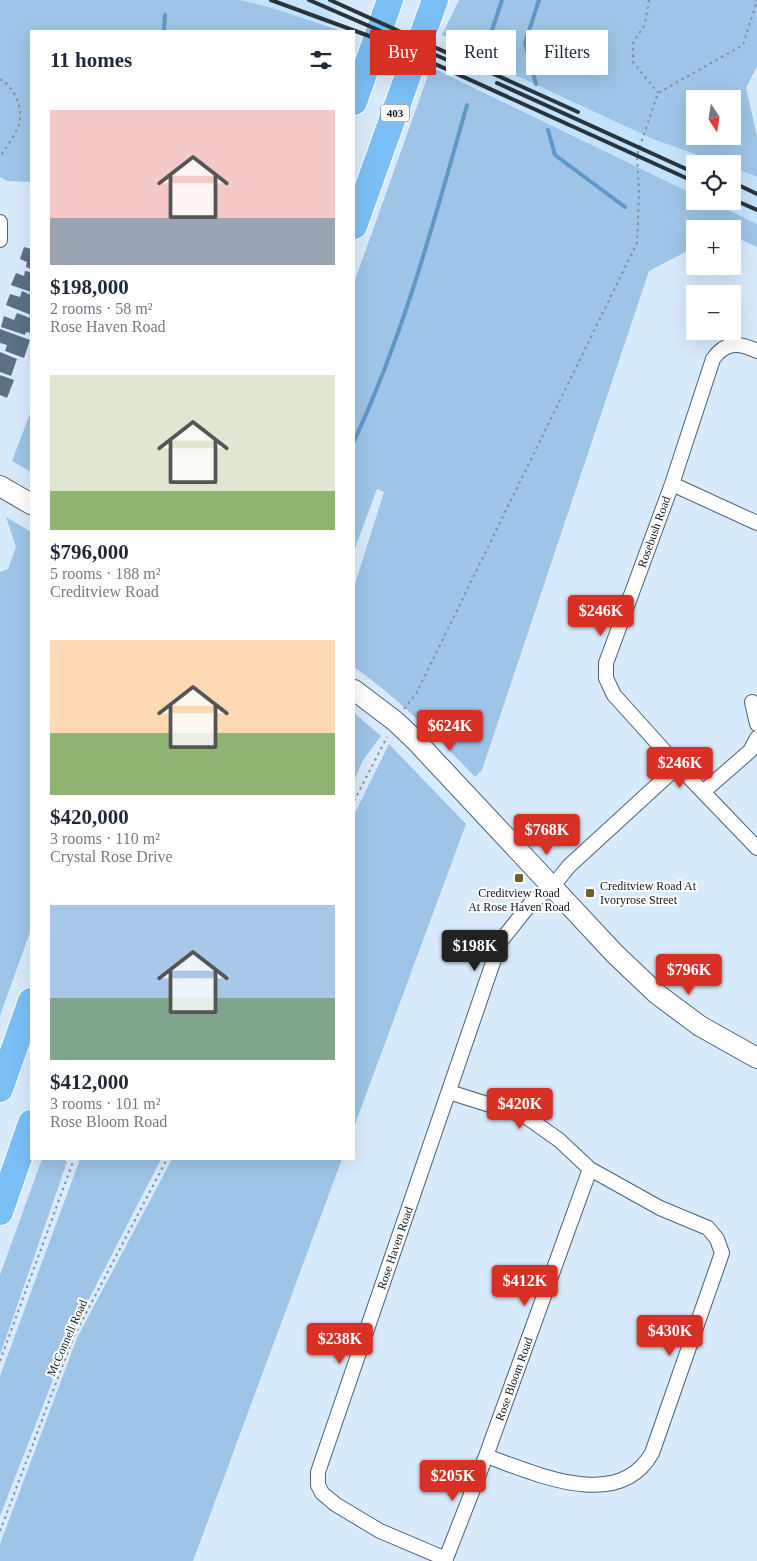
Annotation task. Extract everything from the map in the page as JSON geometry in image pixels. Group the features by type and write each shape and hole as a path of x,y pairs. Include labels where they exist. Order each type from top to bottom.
{"highway":[{"path":"355,99 390,0"},
{"name":"403","path":"355,223 436,0"},
{"path":"0,1089 30,1004"},
{"path":"0,1212 30,1126"}],"main road":[{"path":"0,486 30,503"},
{"path":"355,691 395,721 615,954 657,994 700,1026 757,1058"}],"street":[{"path":"0,222 0,240"},
{"name":"Rosebush Road","path":"757,351 734,344 720,349 713,360 672,484 606,663 606,678 614,695 678,766 757,848"},
{"path":"672,484 757,522"},
{"path":"752,702 757,724"},
{"path":"703,792 750,750 757,738"},
{"name":"Rose Haven Road","path":"446,1560 380,1531 335,1504 322,1494 318,1485 318,1472 500,942 531,903 552,887 569,866 678,766"},
{"path":"450,1092 525,1116 559,1140 590,1169 660,1208 708,1228 718,1239 722,1252 652,1453 644,1467 631,1477 610,1483 581,1485 555,1481 486,1456"},
{"name":"Rose Bloom Road","path":"446,1560 486,1456 590,1169"}],"path":[{"path":"649,0 645,24 633,42 633,62 658,93"},
{"path":"355,799 395,721 416,694 637,243 639,194 637,155 658,93 743,45 757,0"},
{"path":"0,80 17,97 20,110 19,126 0,157"},
{"path":"0,1361 74,1160"},
{"name":"McConnell Road","path":"0,1531 74,1338 166,1160"}],"shaded area":[{"path":"0,0 240,0 272,8 339,30 30,30 30,182 7,181 0,177"},
{"path":"240,0 340,0 328,25"},
{"path":"459,0 757,0 757,66 746,88 757,136 757,177 741,170 741,155 697,155 653,139 515,75 516,30 446,30 446,37 442,35"},
{"path":"436,69 686,191 686,210 728,210 757,224 757,247 741,240 741,220 686,220 686,252 649,271 482,770 475,777 417,719 387,692 355,668 355,584 384,492 377,489 355,548 355,280 428,75 436,75"},
{"path":"457,75 515,75 653,139 697,155 686,155 686,191 456,78"},
{"path":"741,170 757,177 757,224 728,210 741,210"},
{"path":"30,414 30,471 12,461"},
{"path":"6,517 30,531 30,932 0,1016 0,572 8,569 16,547"},
{"path":"355,714 381,736 363,760 355,779"},
{"path":"389,744 466,824 355,1124 355,813"},
{"path":"42,1160 65,1160 67,1162 0,1355 0,1275"},
{"path":"80,1160 160,1160 70,1336 0,1516 0,1376"},
{"path":"171,1160 342,1160 193,1561 0,1561 0,1544 77,1338"}],"building":[{"path":"24,247 30,249 30,269 26,267 27,262 20,259"},
{"path":"25,271 30,272 30,292 11,285 16,273 24,276"},
{"path":"22,291 30,295 30,315 6,305 10,294 20,297"},
{"path":"17,313 30,318 30,333 26,332 25,335 1,327 4,316 14,320"},
{"path":"0,329 30,340 24,358 5,351 7,345 0,343"},
{"path":"0,352 17,359 11,376 0,372"},
{"path":"0,375 14,380 7,398 0,395"}],"waterway":[{"path":"492,30 502,0"},
{"path":"536,84 525,43 539,0"},
{"path":"164,30 165,15"},
{"path":"355,439 372,400 403,317 430,233 467,105"},
{"path":"548,130 555,155 625,207"}],"railway":[{"path":"271,0 353,30"},
{"path":"309,0 446,59"},
{"path":"330,0 578,112"},
{"path":"355,31 391,44 686,178"},
{"path":"497,83 686,169"},
{"path":"741,186 757,194"},
{"path":"741,203 757,210"}],"place":[{"name":"Creditview Road At Rose Haven Road","path":"519,878"},
{"name":"Creditview Road At Ivoryrose Street","path":"590,893"}]}
